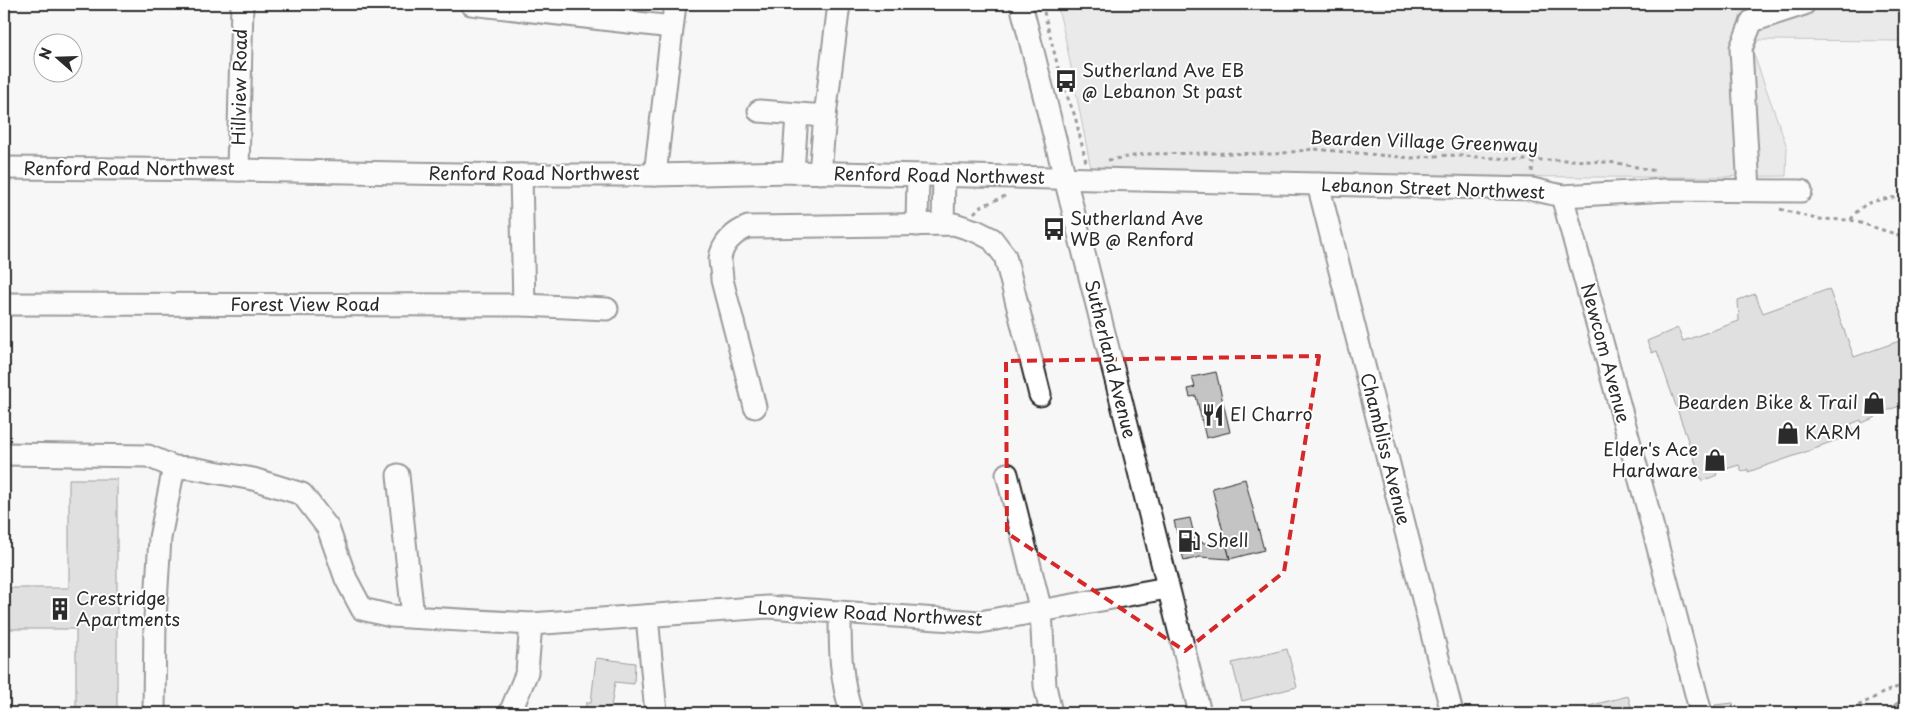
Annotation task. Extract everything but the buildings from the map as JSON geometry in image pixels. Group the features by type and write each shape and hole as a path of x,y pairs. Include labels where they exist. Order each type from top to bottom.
{"street":[{"name":"Hillview Road","path":"238,170 242,4"},
{"path":"471,4 672,27"},
{"path":"655,175 675,4"},
{"path":"820,173 839,4"},
{"name":"Sutherland Avenue","path":"1021,4 1200,713"},
{"path":"1753,190 1741,48 1752,21 1804,4"},
{"path":"759,111 825,116"},
{"path":"793,172 797,115"},
{"name":"Renford Road Northwest","path":"4,168 521,175 793,172 1065,179"},
{"path":"917,225 918,174"},
{"path":"521,175 524,305"},
{"path":"943,224 944,175"},
{"name":"Lebanon Street Northwest","path":"1065,179 1532,189 1562,196 1667,190 1801,191"},
{"name":"Chambliss Avenue","path":"1318,184 1452,713"},
{"name":"Newcom Avenue","path":"1562,196 1650,513 1701,713"},
{"path":"755,408 722,280 720,258 727,241 739,230 748,226 954,224 968,228 992,240 1005,256 1040,395"},
{"name":"Forest View Road","path":"4,304 524,305 607,309"},
{"path":"4,454 148,456 183,467 160,538 155,618 154,713"},
{"name":"Longview Road Northwest","path":"183,467 253,479 302,494 328,528 346,579 362,609 391,616 531,624 768,607 980,622 1167,588"},
{"path":"1007,474 1041,611 1045,686 1052,713"},
{"path":"398,475 413,617"},
{"path":"840,612 840,656 844,693 852,713"},
{"path":"647,616 656,713"},
{"path":"510,713 527,672 531,624"}],"path":[{"name":"Bearden Village Greenway","path":"1103,160 1146,154 1208,152 1276,154 1314,149 1411,158 1449,155 1617,163 1664,173"},
{"path":"1086,163 1094,162"},
{"path":"1753,190 1782,211 1816,219 1851,220 1905,237"},
{"path":"968,228 973,216 980,207 1010,194"},
{"path":"1851,220 1856,210 1872,201 1905,196"},
{"path":"1844,713 1905,684"}],"highlighted area":[{"path":"1319,356 1284,572 1185,651 1007,533 1006,361"}],"shaded area":[{"path":"1057,4 1898,4 1905,25 1905,41 1758,40 1753,52 1787,147 1786,176 1526,177 1091,169"}],"place":[{"name":"Sutherland Ave EB @ Lebanon St past","path":"1066,81"},
{"name":"Sutherland Ave WB @ Renford","path":"1054,229"},
{"name":"Bearden Bike & Trail","path":"1874,403"},
{"name":"El Charro","path":"1213,415"},
{"name":"KARM","path":"1788,433"},
{"name":"Elder's Ace Hardware","path":"1715,460"},
{"name":"Shell","path":"1189,541"},
{"name":"Crestridge Apartments","path":"60,609"}]}
